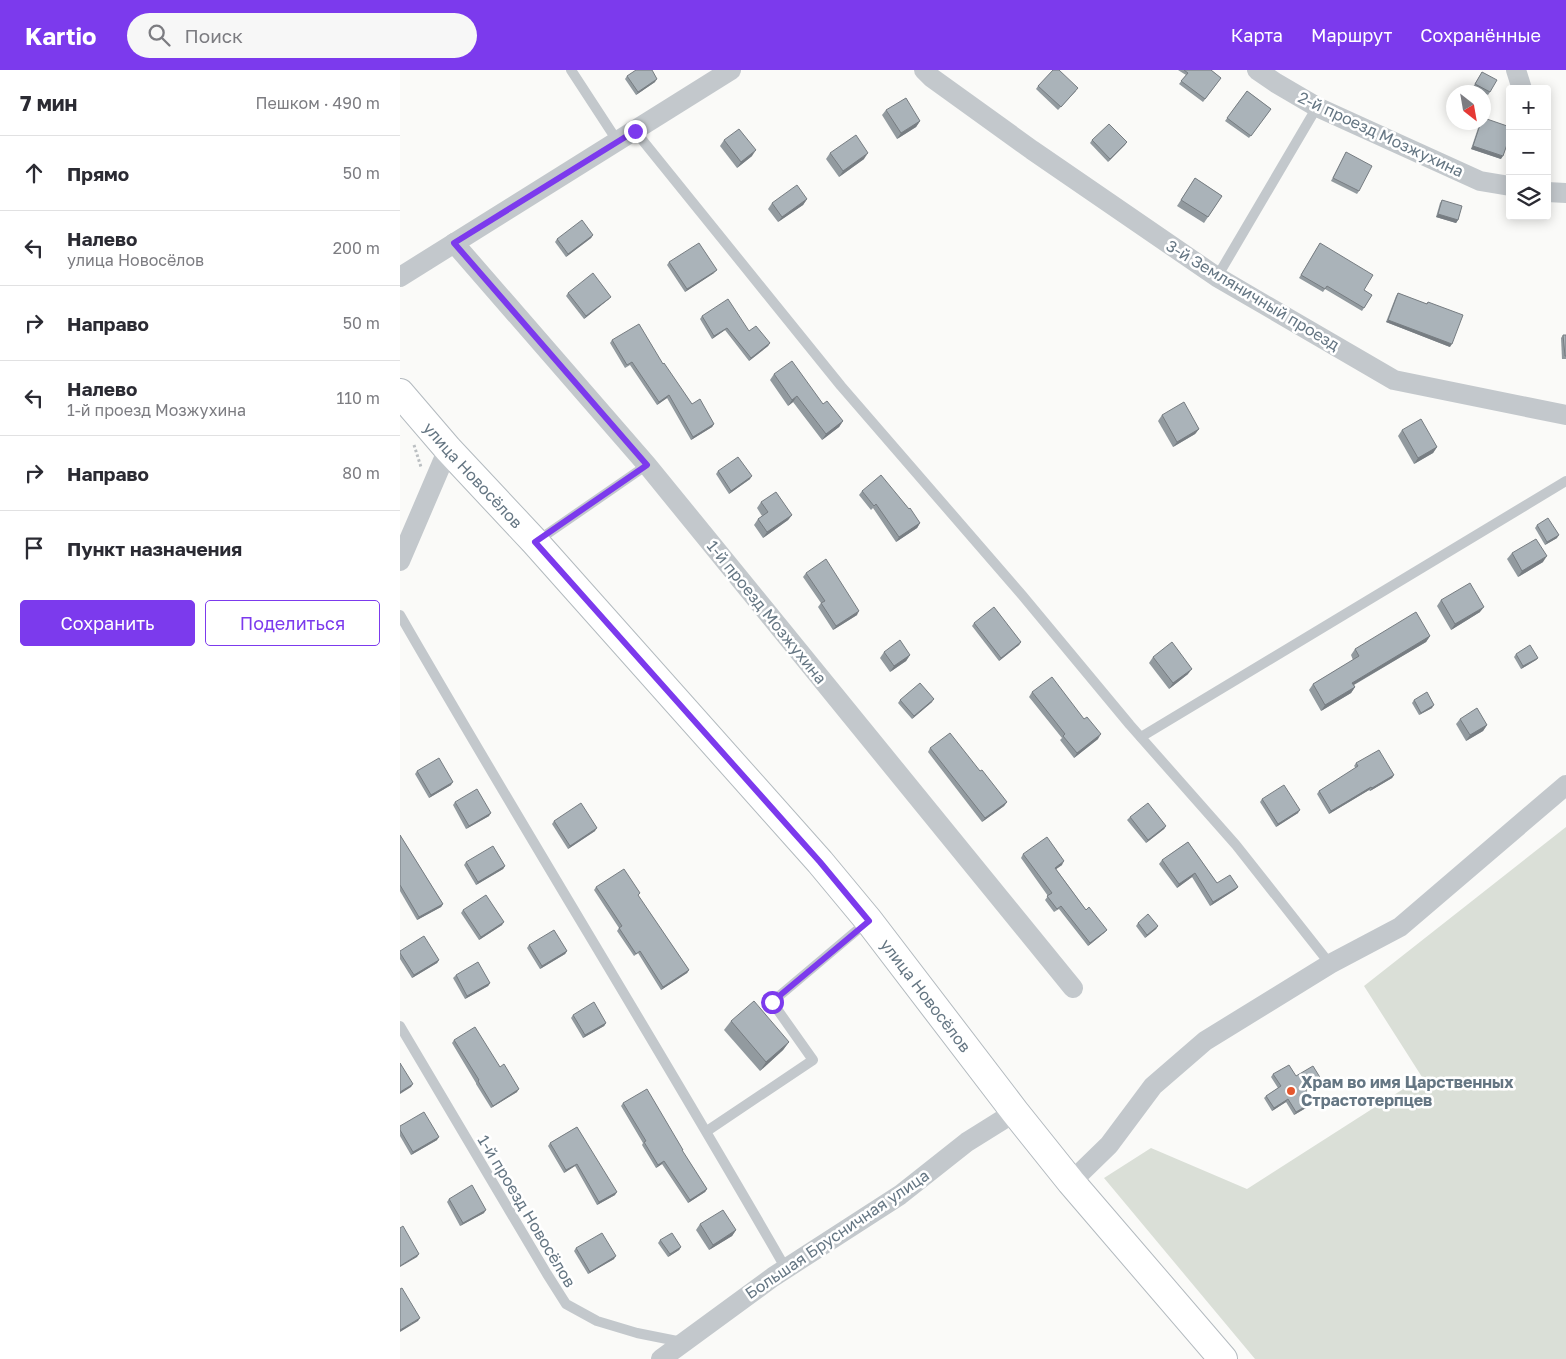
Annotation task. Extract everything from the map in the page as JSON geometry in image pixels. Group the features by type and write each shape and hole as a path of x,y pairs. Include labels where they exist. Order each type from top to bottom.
{"street":[{"path":"400,277 731,70"},
{"name":"3-й Земляничный проезд","path":"924,70 932,78 1032,150 1217,278 1394,380 1566,415"},
{"name":"2-й проезд Мозжухина","path":"1257,70 1317,107 1480,181 1506,185"},
{"path":"1516,70 1521,85"},
{"path":"1551,192 1566,193"},
{"name":"1-й проезд Мозжухина","path":"454,243 647,465 1073,988"},
{"name":"улица Новосёлов","path":"400,393 448,449 535,542 820,862 869,921 1014,1112 1222,1359"},
{"path":"400,561 448,449"},
{"path":"1071,1182 1109,1145 1153,1086 1205,1041 1330,964 1400,928 1566,785"},
{"name":"Большая Брусничная улица","path":"661,1359 786,1269 900,1195 967,1142 1014,1112"}],"lane":[{"path":"571,70 618,142"},
{"path":"1217,278 1317,107"},
{"path":"635,131 841,386 973,538 1141,737 1236,845 1330,964"},
{"path":"535,542 647,465"},
{"path":"1141,737 1566,481"},
{"path":"400,615 484,761 707,1131 786,1269"},
{"path":"707,1131 813,1060 772,1002 869,921"},
{"name":"1-й проезд Новосёлов","path":"400,1026 546,1274 566,1304 597,1321 637,1333 683,1343"}],"shaded area":[{"path":"1566,827 1566,1359 1255,1359 1104,1178 1151,1148 1247,1189 1422,1077 1364,986"}],"building":[{"path":"636,70 652,70 657,79 638,92 627,76"},
{"path":"1053,70 1059,70 1078,88 1061,107 1038,86"},
{"path":"1184,70 1211,70 1221,78 1205,99 1181,81 1188,73"},
{"path":"1482,72 1497,80 1491,90 1491,85 1475,84"},
{"path":"1247,91 1271,109 1251,136 1227,118"},
{"path":"906,98 920,121 901,133 886,110"},
{"path":"1491,120 1506,126 1506,147 1503,156 1473,146 1478,130 1491,130"},
{"path":"1109,124 1127,142 1110,159 1092,140"},
{"path":"739,129 756,150 741,162 724,140"},
{"path":"856,135 868,153 843,171 830,153"},
{"path":"1346,152 1372,166 1359,191 1333,178"},
{"path":"1195,178 1222,196 1208,217 1181,200"},
{"path":"797,185 807,199 782,217 772,203"},
{"path":"1442,200 1462,206 1458,220 1438,214"},
{"path":"582,220 593,235 568,254 557,239"},
{"path":"699,243 717,270 687,289 669,262"},
{"path":"1320,243 1373,275 1364,290 1372,295 1364,308 1327,286 1325,289 1301,275"},
{"path":"593,273 611,297 586,316 568,293"},
{"path":"1398,293 1463,315 1452,344 1388,320"},
{"path":"728,299 749,331 756,326 770,343 751,358 727,328 714,336 702,316"},
{"path":"639,324 663,364 692,404 700,399 714,424 693,437 669,395 659,402 632,362 627,365 612,340"},
{"path":"1563,335 1566,335 1566,356 1565,356"},
{"path":"792,361 823,404 827,401 843,421 826,434 797,396 792,400 774,374"},
{"path":"1184,402 1199,429 1177,442 1162,415"},
{"path":"1421,419 1437,447 1418,458 1402,430"},
{"path":"738,457 752,476 731,491 718,471"},
{"path":"881,475 910,508 920,523 899,537 876,504 874,506 862,491"},
{"path":"776,492 792,515 767,532 758,519 768,512 761,502"},
{"path":"1548,518 1559,535 1547,542 1537,525"},
{"path":"1536,539 1547,556 1522,571 1512,553"},
{"path":"826,559 859,611 836,626 821,603 825,601 806,573"},
{"path":"1470,583 1484,607 1455,624 1441,600"},
{"path":"994,607 1021,642 1001,658 974,623"},
{"path":"1416,612 1430,636 1352,683 1355,687 1325,705 1313,684 1359,656 1355,649"},
{"path":"900,640 910,655 894,666 884,652"},
{"path":"1172,642 1192,669 1173,683 1153,657"},
{"path":"1530,645 1538,658 1523,666 1516,654"},
{"path":"1052,677 1084,719 1087,717 1101,734 1077,753 1063,736 1065,734 1032,692"},
{"path":"920,683 934,699 914,716 900,700"},
{"path":"1427,692 1434,705 1421,713 1414,700"},
{"path":"1477,708 1487,725 1470,735 1460,719"},
{"path":"950,733 1007,802 985,818 930,748"},
{"path":"1379,750 1394,775 1331,811 1319,791 1358,766 1356,763"},
{"path":"439,758 453,782 431,795 417,771"},
{"path":"1284,785 1300,810 1278,824 1262,799"},
{"path":"477,789 491,813 469,826 455,802"},
{"path":"581,803 597,828 570,846 554,821"},
{"path":"1148,803 1166,826 1148,840 1130,817"},
{"path":"400,835 443,904 419,917 400,885"},
{"path":"1047,837 1064,861 1055,868 1086,910 1089,907 1107,930 1090,943 1061,906 1057,909 1047,896 1052,893 1023,854"},
{"path":"1188,842 1217,883 1230,875 1238,887 1213,902 1195,873 1179,884 1162,860"},
{"path":"493,846 505,866 478,882 466,862"},
{"path":"624,869 640,893 638,895 689,970 663,987 640,951 636,954 619,928 622,926 596,887"},
{"path":"486,895 504,922 481,937 463,910"},
{"path":"1148,914 1158,926 1147,935 1138,923"},
{"path":"554,930 567,951 542,966 529,945"},
{"path":"424,936 439,960 414,975 400,951"},
{"path":"478,962 490,983 467,996 456,975"},
{"path":"754,1001 789,1042 766,1062 731,1021"},
{"path":"594,1002 606,1023 585,1035 573,1015"},
{"path":"475,1027 500,1067 504,1064 519,1089 493,1106 454,1040"},
{"path":"400,1063 413,1084 400,1092"},
{"name":"Храм во имя Царственных Страстотерпцев","path":"1289,1065 1296,1076 1313,1066 1321,1079 1305,1089 1313,1102 1296,1112 1288,1099 1274,1108 1266,1096 1281,1086 1273,1074"},
{"path":"647,1089 707,1189 690,1200 664,1161 658,1165 623,1103"},
{"path":"424,1112 439,1137 413,1152 400,1130 400,1126"},
{"path":"577,1127 617,1192 599,1202 577,1164 566,1170 550,1143"},
{"path":"472,1185 486,1210 463,1223 449,1199"},
{"path":"723,1210 736,1230 713,1245 700,1224"},
{"path":"403,1226 419,1254 400,1266 400,1228"},
{"path":"602,1233 616,1256 590,1272 576,1248"},
{"path":"672,1233 681,1247 670,1254 660,1240"},
{"path":"402,1288 420,1318 400,1330 400,1289"}],"place":[{"name":"Храм во имя Царственных Страстотерпцев","path":"1291,1091"}],"route":[{"path":"635,131 454,243 647,465 535,542 820,862 869,921 772,1002"}]}
